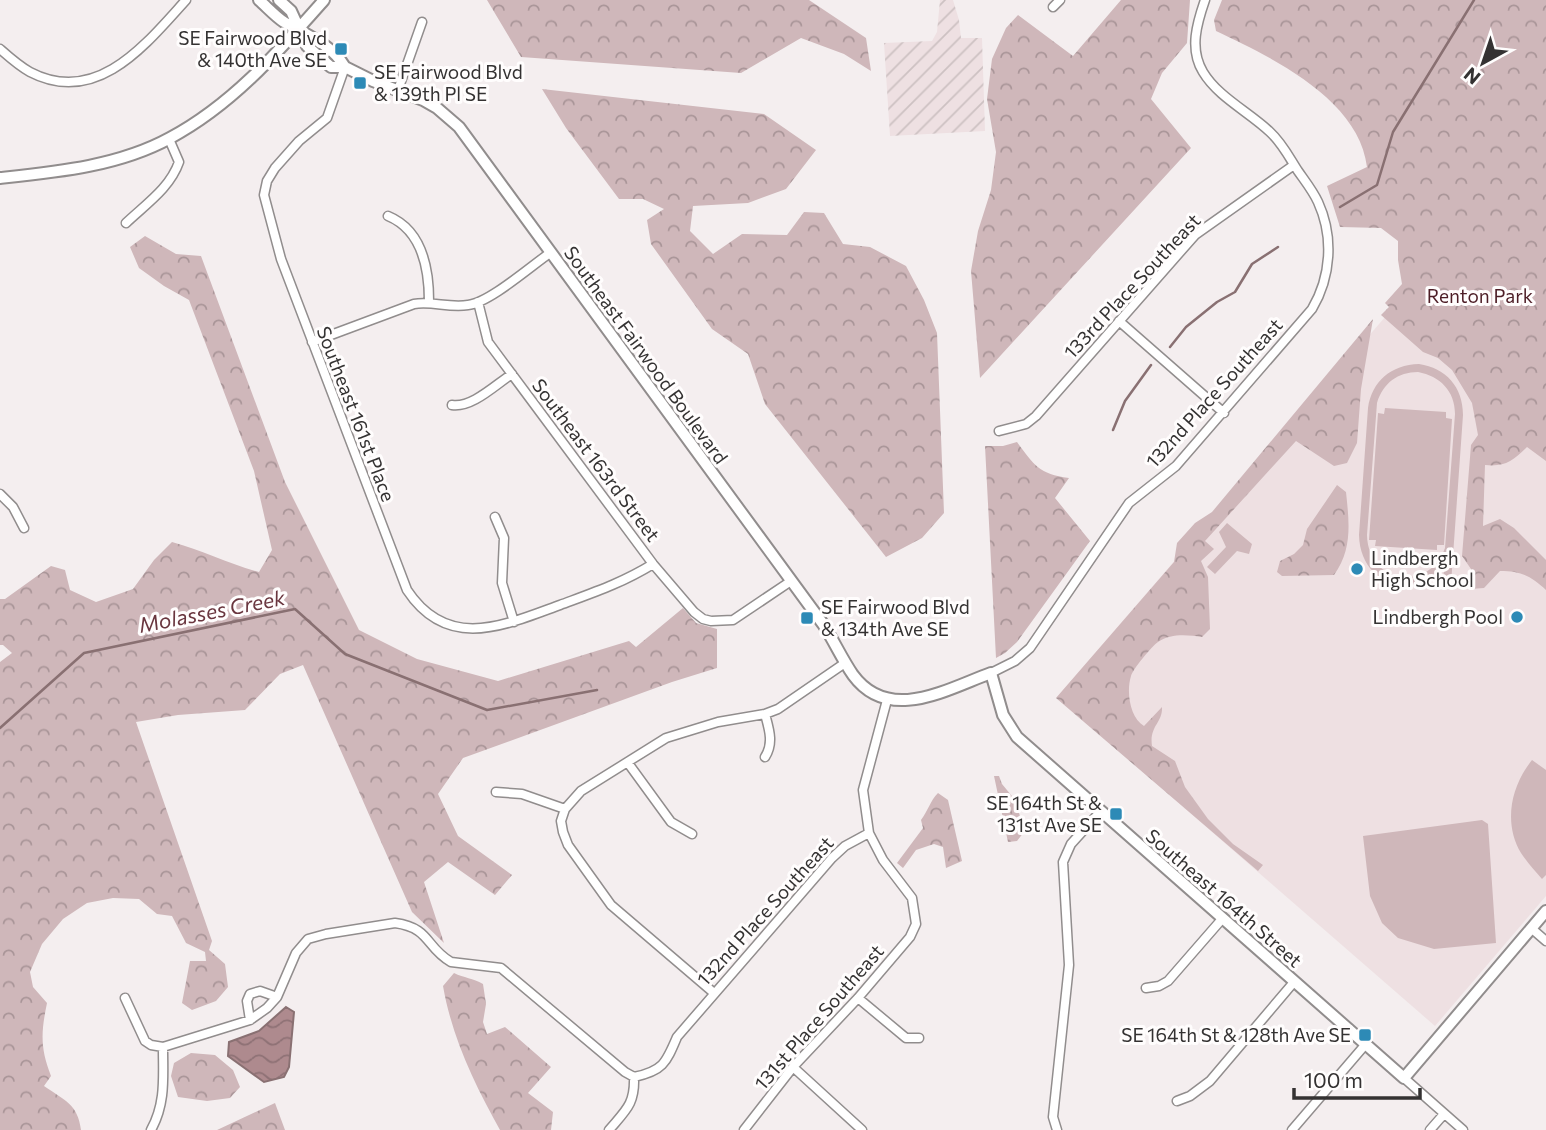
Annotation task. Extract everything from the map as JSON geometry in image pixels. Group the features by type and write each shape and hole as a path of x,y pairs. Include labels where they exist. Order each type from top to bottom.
{"street":[{"path":"0,49 31,73 83,81 116,68 137,53 186,0"},
{"name":"Southeast Fairwood Boulevard","path":"260,0 282,21 299,29"},
{"name":"Southeast Fairwood Boulevard","path":"279,0 291,11 307,46 331,67 345,67 437,108 459,127 823,624 845,663 860,683 887,700"},
{"path":"0,178 103,163 169,139 201,119 258,73 324,0"},
{"path":"1053,7 1060,0"},
{"name":"132nd Place Southeast","path":"887,700 920,698 991,673 1016,661 1030,648 1129,503 1177,466 1312,309 1321,294 1328,267 1329,244 1318,201 1273,134 1215,87 1202,71 1195,35 1205,0"},
{"path":"398,90 422,22"},
{"name":"Southeast 161st Place","path":"345,67 327,118 299,141 275,168 265,188 264,195 281,259 407,590 421,608 448,625 486,629 514,622"},
{"path":"127,223 167,185 175,173 179,162 169,139"},
{"name":"133rd Place Southeast","path":"999,430 1026,424 1036,416 1195,235 1294,165"},
{"path":"388,216 400,221 407,228 422,252 429,277 429,302"},
{"path":"312,342 414,304 429,302 460,306 478,302 550,253"},
{"name":"Southeast 163rd Street","path":"478,302 488,342 653,564 694,612 711,621 733,620 791,581"},
{"path":"1119,321 1224,412"},
{"path":"452,405 459,406 471,401 512,374"},
{"path":"0,494 13,507 24,528"},
{"path":"495,517 504,538 502,583 514,622 625,581 653,564"},
{"path":"714,993 611,905 568,845 561,821 565,809 581,790 666,738 718,722 765,714 778,709 845,663"},
{"name":"Southeast 164th Street","path":"991,673 1003,715 1017,737 1463,1130"},
{"path":"869,833 863,790 887,700"},
{"path":"765,714 771,741 765,757"},
{"path":"628,763 671,821 692,834"},
{"path":"496,792 522,794 565,809"},
{"path":"1056,1130 1053,1117 1069,965 1063,862 1070,844 1100,812"},
{"name":"132nd Place Southeast","path":"634,1077 659,1070 666,1062 677,1037 832,858 845,846 869,833"},
{"name":"131st Place Southeast","path":"744,1130 793,1067 858,998 910,937 916,924 912,898 883,860 869,833"},
{"path":"1404,1078 1546,911"},
{"path":"1146,988 1168,981 1222,919"},
{"path":"125,998 145,1041 163,1047 250,1020 267,1008 277,997 296,953 308,939 395,923 405,925 423,933 443,958 451,962 500,968 634,1077 635,1093 632,1104 609,1130"},
{"path":"1531,928 1546,942"},
{"path":"1177,1101 1190,1096 1210,1081 1294,982"},
{"path":"250,1020 247,1001 250,994 260,991 277,997"},
{"path":"858,998 906,1038 919,1038"},
{"path":"1292,1130 1365,1045"},
{"path":"151,1130 158,1117 163,1094 163,1047"},
{"path":"793,1067 862,1130"},
{"path":"1430,1130 1444,1114"}],"shaded area":[{"path":"940,0 953,0 961,38 982,38 985,131 890,136 884,43 932,41 937,32"},
{"name":"Lindbergh High School","path":"1392,309 1546,442 1546,896 1435,1026 1057,697"}],"green space":[{"path":"487,0 809,0 866,38 871,71 844,54 801,38 741,73 521,57"},
{"path":"1121,0 1190,0 1187,43 1162,73 1151,99 1191,148 980,378 971,271 978,231 991,190 996,152 987,99 992,59 1006,28 1018,15 1073,56"},
{"name":"Renton Park","path":"1222,0 1546,0 1546,461 1527,447 1508,462 1485,465 1483,526 1500,519 1514,528 1546,560 1546,590 1525,575 1500,571 1484,588 1470,589 1471,569 1462,556 1471,445 1478,435 1472,403 1452,370 1438,358 1423,352 1381,315 1389,307 1385,303 1402,284 1398,241 1381,228 1340,227 1327,186 1367,167 1360,143 1348,121 1309,83 1262,54 1216,31 1214,20"},
{"path":"542,89 764,114 816,150 786,189 748,203 693,206 690,231 713,254 742,234 787,235 804,212 824,213 843,244 870,247 906,266 937,333 944,513 922,538 886,557 765,404 748,354 712,329 651,244 647,220 664,209 643,199 619,199 566,128"},
{"path":"145,236 176,254 201,256 285,482 359,630 417,659 498,681 629,641 636,647 683,608 696,623 717,629 717,668 463,758 438,794 458,836 512,875 495,895 448,862 424,882 444,943 412,912 303,665 280,674 245,710 178,715 136,722 212,941 209,950 225,964 228,987 216,1001 192,1010 182,1003 190,961 206,961 205,952 186,943 172,916 157,914 139,899 113,898 87,903 63,919 42,944 30,972 33,987 47,1003 43,1040 51,1076 44,1086 73,1108 81,1130 0,1130 0,662 12,653 0,645 0,599 5,599 51,566 65,570 70,590 96,602 133,589 154,560 172,542 259,572 272,550 254,471 189,300 139,268 130,247"},
{"path":"1373,319 1361,389 1357,443 1347,463 1334,466 1296,441 1205,541 1214,549 1201,561 1208,577 1210,629 1202,637 1185,635 1163,639 1147,653 1131,676 1129,697 1132,711 1139,722 1144,726 1162,707 1152,734 1152,746 1175,761 1185,787 1208,819 1233,844 1263,865 1258,871 1056,698 1174,562 1177,543 1195,523 1212,512"},
{"path":"1409,365 1429,366 1445,375 1456,388 1462,405 1451,584 1443,583 1444,568 1417,584 1389,582 1377,576 1362,552 1359,535 1370,398 1384,376","holes":["1404,374 1426,374 1445,386 1452,398 1455,414 1445,548 1437,562 1426,572 1414,577 1400,577 1388,573 1377,564 1370,551 1367,535 1377,403 1392,380"]},
{"path":"1385,408 1446,412 1446,418 1452,419 1444,545 1437,545 1437,550 1375,546 1376,540 1369,540 1378,413 1384,414"},
{"path":"1017,442 1038,467 1051,474 1069,478 1055,498 1090,541 1017,642 996,658 985,446 1003,446"},
{"path":"1337,485 1346,492 1349,524 1347,545 1334,575 1282,576 1277,572 1280,561 1294,554 1303,545 1307,529"},
{"path":"1227,523 1252,544 1249,554 1237,551 1215,574 1207,567 1226,547 1219,532"},
{"path":"1532,760 1546,770 1546,875 1542,879 1521,853 1512,829 1515,793"},
{"path":"994,776 999,776 1016,801 1024,832 1017,841 1008,842"},
{"path":"938,793 948,800 962,861 946,868 943,847 934,844 916,850 903,868 897,863 923,828 921,820"},
{"path":"1482,820 1488,824 1496,943 1434,949 1398,938 1382,923 1370,896 1363,836"},
{"path":"454,973 483,984 486,1004 483,1022 487,1034 505,1027 551,1067 528,1093 553,1112 551,1130 500,1130 473,1078 452,1024 443,986"},
{"path":"191,1053 215,1055 233,1070 240,1087 230,1098 207,1101 178,1097 171,1076 174,1063"},
{"path":"275,1103 285,1130 217,1130"}],"water":[{"path":"286,1007 294,1012 289,1067 284,1077 264,1082 228,1056 229,1042 259,1031"}],"waterway":[{"name":"Molasses Creek","path":"1340,207 1377,185 1393,132 1474,0"},
{"name":"Molasses Creek","path":"1170,347 1186,327 1217,302 1235,292 1252,264 1278,247"},
{"name":"Molasses Creek","path":"1113,430 1125,401 1151,365"},
{"name":"Molasses Creek","path":"0,728 84,653 295,609 345,654 487,710 597,690"}],"place":[{"name":"SE Fairwood Blvd & 140th Ave SE","path":"341,49"},
{"name":"SE Fairwood Blvd & 139th Pl SE","path":"360,83"},
{"name":"Lindbergh High School","path":"1357,569"},
{"name":"Lindbergh Pool","path":"1517,617"},
{"name":"SE Fairwood Blvd & 134th Ave SE","path":"807,618"},
{"name":"SE 164th St & 131st Ave SE","path":"1116,814"},
{"name":"SE 164th St & 128th Ave SE","path":"1365,1035"}]}
